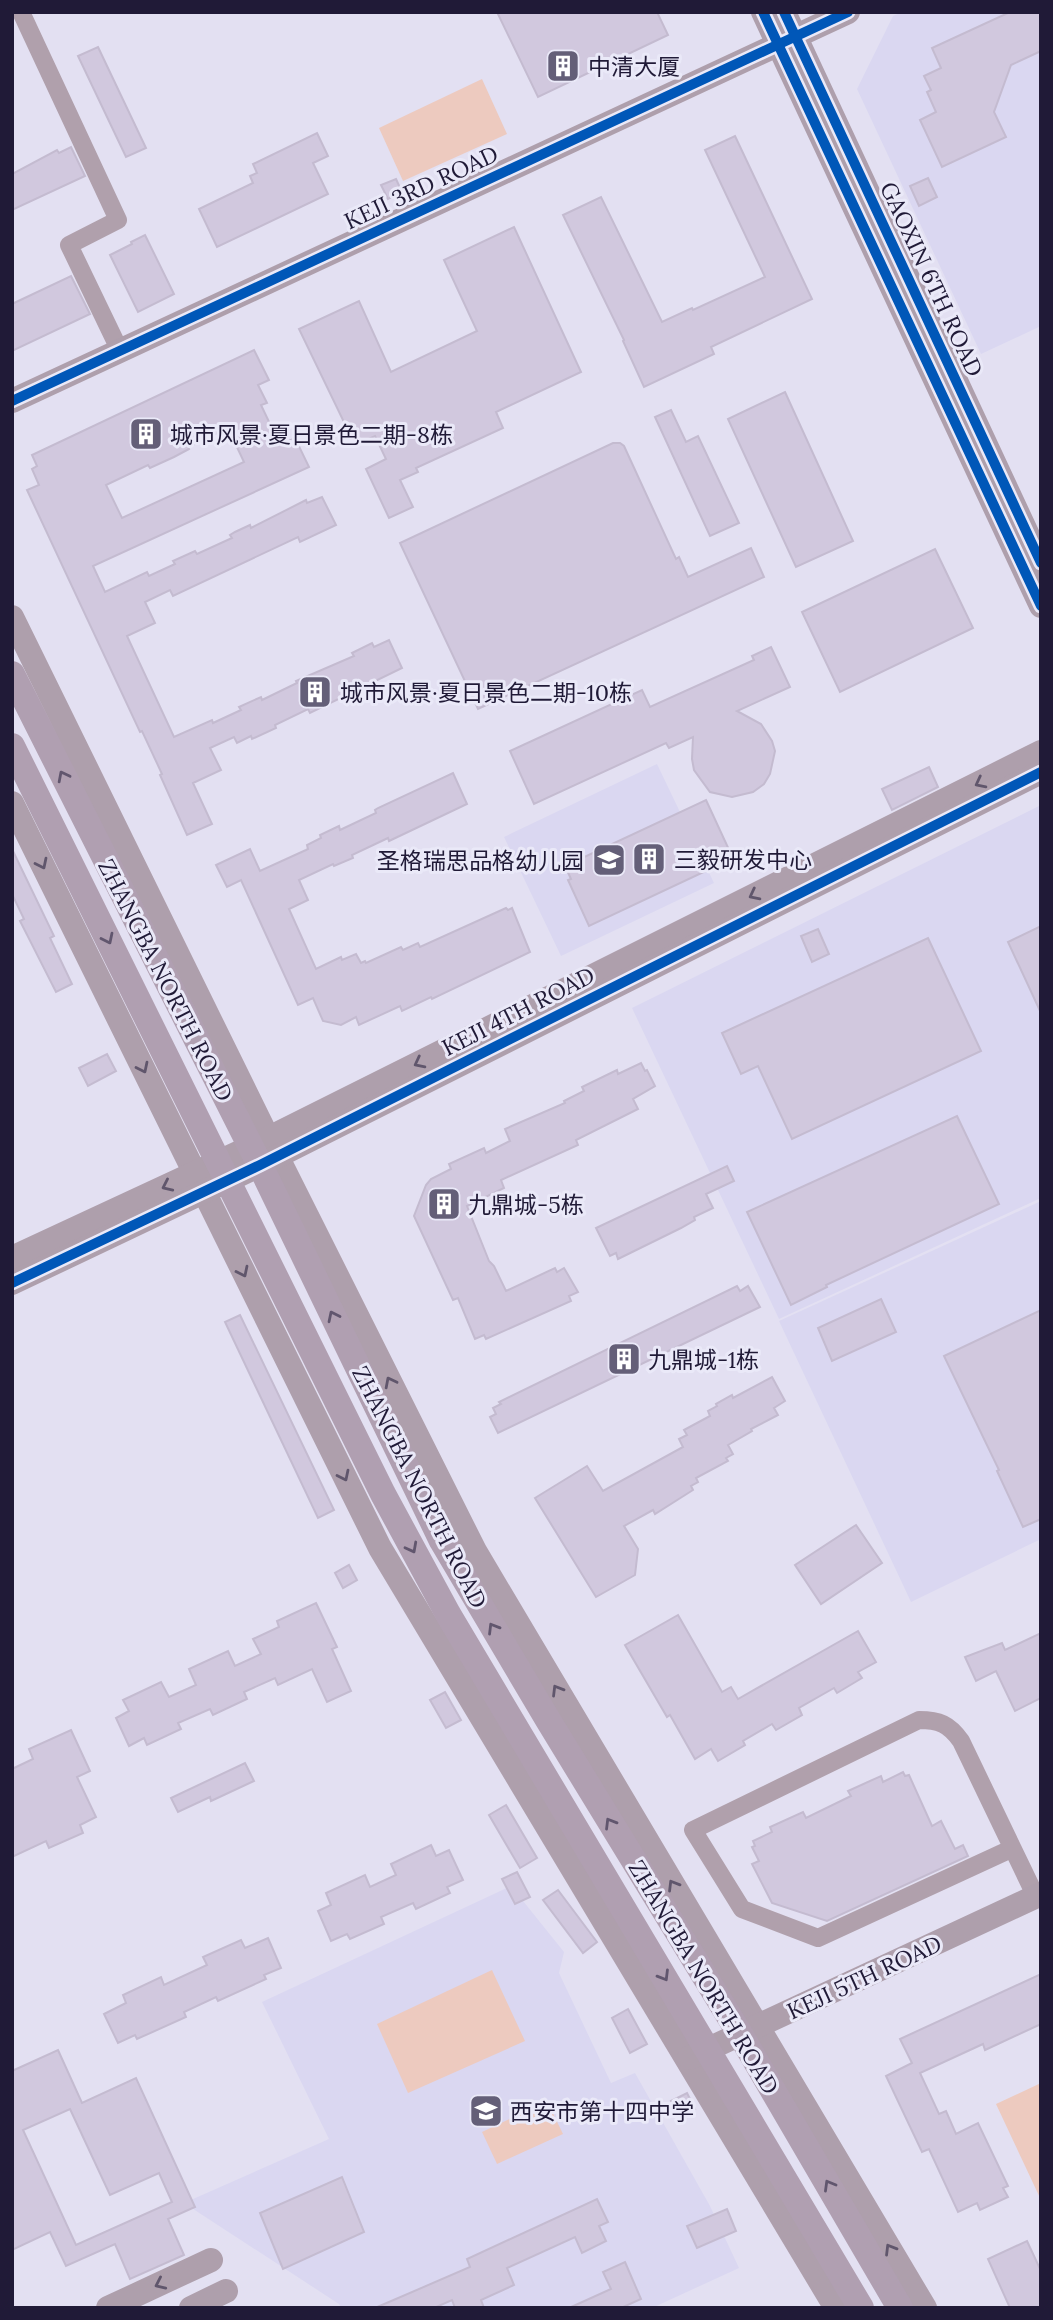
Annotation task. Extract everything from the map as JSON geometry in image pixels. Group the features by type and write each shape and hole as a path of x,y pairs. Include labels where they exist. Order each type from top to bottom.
{"main road":[{"name":"ZHANGBA NORTH ROAD","path":"12,674 264,1151 442,1541 555,1732 748,2030 900,2308"},
{"name":"ZHANGBA NORTH ROAD","path":"12,746 211,1177 448,1614 698,2054 861,2308"}],"street":[{"path":"21,12 118,220 69,245 120,351"},
{"name":"GAOXIN 6TH ROAD","path":"763,12 787,40 1041,563"},
{"name":"GAOXIN 6TH ROAD","path":"784,12 787,40 1041,606"},
{"name":"KEJI 3RD ROAD","path":"12,401 848,12"},
{"path":"12,617 264,1151"},
{"name":"KEJI 4TH ROAD","path":"264,1151 1041,752"},
{"name":"KEJI 4TH ROAD","path":"12,1283 211,1177 1041,772"},
{"path":"12,803 211,1177"},
{"name":"KEJI 4TH ROAD","path":"12,1258 211,1177"},
{"path":"1011,1849 818,1938 742,1909 693,1830 919,1720 936,1720 951,1728 961,1741 1011,1849 1038,1896"},
{"name":"KEJI 5TH ROAD","path":"698,2054 1038,1896"},
{"path":"748,2030 925,2308"},
{"path":"698,2054 836,2308"},
{"path":"108,2308 211,2260"},
{"path":"191,2308 226,2291"}],"shaded area":[{"path":"902,12 1041,12 1041,326 981,354 857,89 893,16"},
{"path":"482,79 507,134 403,181 379,128"},
{"name":"圣格瑞思品格幼儿园","path":"657,764 714,883 561,956 504,837"},
{"path":"1041,805 1041,1198 779,1319 632,1008"},
{"path":"1041,1201 1041,1539 911,1602 779,1321"},
{"name":"西安市第十四中学","path":"511,1886 564,1952 559,1973 611,2083 635,2073 710,2206 739,2268 652,2308 341,2308 339,2304 184,2203 329,2139 262,2002"},
{"path":"492,1970 525,2041 408,2093 377,2024"},
{"path":"1041,2083 1041,2200 996,2104"},
{"path":"547,2101 563,2134 497,2164 482,2132"}],"building":[{"name":"中清大厦","path":"497,12 657,12 668,35 538,97"},
{"path":"1010,12 1041,12 1041,51 1011,65 994,112 1006,137 942,167 920,120 936,112 927,92 931,90 924,76 941,68 932,48"},
{"path":"98,47 146,148 126,157 78,56"},
{"path":"317,133 328,156 313,163 328,194 217,247 199,209 253,183 250,176 257,173 253,164"},
{"path":"735,136 812,299 711,347 714,354 644,387 563,215 601,197 662,322 765,277 705,150"},
{"path":"71,147 85,176 12,210 12,174 57,150 59,153"},
{"path":"928,178 937,197 919,206 910,186"},
{"path":"396,179 402,192 388,199 381,185"},
{"path":"514,227 581,372 496,412 503,428 416,468 418,472 400,480 413,507 389,518 366,469 386,459 375,436 355,445 299,329 359,301 391,372 477,331 444,260"},
{"path":"145,235 174,294 138,312 110,255"},
{"path":"71,276 90,314 12,351 12,304"},
{"path":"254,350 269,380 258,385 267,403 261,405 280,445 295,438 309,467 93,566 105,592 147,572 149,576 175,564 173,561 195,551 197,554 232,538 230,535 235,532 250,525 251,528 306,500 307,503 322,497 336,525 300,542 298,537 173,596 170,590 145,602 155,623 127,636 174,737 241,710 239,707 261,697 262,700 297,683 296,681 354,656 352,653 372,643 374,647 389,640 402,668 310,713 308,709 252,739 251,736 237,743 234,737 210,748 221,770 193,783 212,824 187,835 160,775 162,774 27,490 39,485 32,469 37,466 32,455","holes":["228,428 244,462 122,518 106,485 148,465 150,468 174,457 189,449 188,447"]},
{"path":"785,392 853,541 796,567 728,419"},
{"path":"671,410 686,442 698,436 739,523 710,536 655,417"},
{"path":"613,443 624,446 676,559 679,557 688,577 751,548 764,577 478,709 400,543"},
{"path":"935,549 973,628 840,692 802,612"},
{"path":"771,647 790,687 737,711 761,724 775,751 770,774 764,784 753,792 732,797 710,792 694,770 693,737 669,748 666,743 534,804 510,751 642,690 650,707 754,660 752,656"},
{"path":"929,767 938,787 892,810 882,789"},
{"path":"453,773 467,804 389,841 388,838 352,855 353,858 299,880 308,900 289,909 316,969 341,957 342,960 356,954 361,963 366,963 401,947 403,950 418,943 420,947 506,908 512,908 530,952 402,1011 400,1006 359,1025 356,1017 341,1025 323,1021 313,998 298,1005 241,880 227,887 216,865 250,849 260,871 308,849 307,845 321,838 320,835 339,826 340,830 376,813 378,808"},
{"name":"三毅研发中心","path":"706,800 731,854 708,865 710,869 589,926 568,880 571,879 565,866"},
{"path":"12,849 54,936 50,938 72,984 56,992 20,921 24,919 12,894"},
{"path":"1041,926 1041,1013 1008,942"},
{"path":"818,929 829,954 812,962 801,936"},
{"path":"928,938 981,1051 792,1139 758,1066 741,1074 722,1033"},
{"path":"107,1054 116,1071 88,1086 79,1068"},
{"path":"641,1063 655,1086 633,1099 638,1109 576,1140 578,1145 501,1180 504,1188 467,1206 489,1261 506,1291 555,1268 557,1272 564,1268 578,1292 569,1296 571,1301 486,1339 484,1335 475,1339 458,1298 453,1300 414,1216 426,1185 431,1179 451,1169 449,1164 484,1148 486,1153 510,1141 505,1129 565,1103 564,1101 584,1091 582,1087 617,1070 618,1074"},
{"path":"957,1116 999,1204 826,1285 827,1287 791,1305 747,1212"},
{"path":"727,1166 734,1181 706,1194 713,1208 694,1217 695,1220 681,1228 618,1259 616,1253 610,1256 596,1228"},
{"name":"九鼎城-1栋","path":"737,1286 740,1291 748,1286 760,1307 498,1433 490,1417 496,1414 493,1408 501,1404 499,1402"},
{"path":"881,1299 896,1332 832,1361 818,1328"},
{"path":"1041,1310 1041,1519 1023,1527 997,1471 999,1470 944,1356"},
{"path":"240,1315 334,1510 318,1518 225,1322"},
{"path":"772,1377 785,1401 774,1408 778,1415 728,1445 733,1454 726,1458 728,1461 696,1478 698,1482 691,1486 693,1490 655,1514 653,1510 624,1526 638,1549 635,1575 596,1597 535,1498 587,1466 603,1491 683,1447 679,1439 687,1435 684,1430 710,1416 708,1411 717,1406 716,1404"},
{"path":"856,1525 882,1563 821,1604 795,1565"},
{"path":"349,1565 357,1580 343,1588 335,1573"},
{"path":"316,1603 337,1647 332,1649 351,1691 327,1702 312,1669 278,1685 275,1678 244,1692 247,1699 213,1715 210,1709 178,1723 181,1729 147,1745 144,1738 129,1746 116,1718 129,1711 123,1700 161,1682 169,1697 196,1685 189,1669 228,1651 235,1666 261,1654 253,1639 279,1627 277,1621"},
{"path":"678,1615 722,1692 731,1687 738,1699 858,1631 876,1662 858,1672 862,1678 837,1693 834,1688 799,1708 802,1715 776,1730 772,1724 743,1741 745,1745 718,1761 711,1749 695,1759 625,1645"},
{"path":"1041,1633 1041,1698 1015,1711 996,1671 976,1681 965,1657 1002,1643 1005,1650"},
{"path":"445,1692 461,1720 446,1728 430,1700"},
{"path":"71,1730 90,1771 77,1777 96,1817 80,1825 83,1833 49,1848 46,1841 12,1857 12,1769 33,1759 29,1749"},
{"path":"245,1763 254,1781 211,1801 210,1797 178,1812 171,1798"},
{"path":"903,1772 905,1776 909,1775 932,1826 941,1821 955,1849 963,1845 968,1856 827,1921 772,1903 752,1864 759,1861 752,1847 755,1846 753,1841 772,1832 770,1827 803,1812 806,1818 851,1796 848,1791 881,1776 883,1782"},
{"path":"506,1805 537,1858 520,1868 489,1815"},
{"path":"431,1845 436,1856 449,1850 463,1880 447,1887 450,1893 416,1909 413,1903 381,1917 384,1924 350,1939 347,1934 331,1941 318,1911 331,1905 326,1893 365,1875 370,1887 396,1875 391,1864"},
{"path":"517,1872 530,1897 515,1904 502,1879"},
{"path":"558,1890 597,1942 583,1953 543,1900"},
{"path":"268,1938 281,1968 264,1975 266,1979 218,2001 216,1997 184,2012 186,2017 137,2039 135,2035 118,2043 104,2014 126,2003 123,1995 161,1977 164,1985 207,1965 203,1957 241,1940 245,1948"},
{"path":"1041,1974 1041,2024 985,2050 983,2044 920,2073 939,2114 946,2111 956,2134 978,2123 1008,2186 1003,2188 1008,2197 980,2210 977,2203 958,2212 929,2149 922,2152 886,2076 912,2063 900,2039"},
{"path":"628,2009 647,2044 630,2053 612,2018"},
{"path":"58,2050 82,2103 136,2078 195,2207 168,2219 184,2255 130,2279 115,2244 66,2266 50,2232 12,2250 12,2071","holes":["70,2109 110,2195 159,2173 172,2202 76,2245 23,2130"]},
{"path":"687,2093 695,2109 680,2117 671,2101"},
{"path":"342,2177 364,2232 283,2269 260,2213"},
{"path":"597,2199 608,2222 599,2226 606,2241 582,2253 575,2237 507,2268 514,2285 481,2300 484,2308 455,2308 452,2300 434,2308 375,2308 470,2267 467,2259"},
{"path":"727,2209 736,2231 697,2248 687,2226"},
{"path":"1027,2241 1041,2271 1041,2308 1010,2308 988,2259"},
{"path":"625,2262 641,2299 621,2308 569,2308 611,2289 603,2272"}],"cycle path":[{"path":"763,12 1041,606"},
{"path":"784,12 1041,563"},
{"path":"12,401 848,12"},
{"path":"12,1283 260,1165 1041,772"}],"place":[{"name":"中清大厦","path":"563,66"},
{"name":"城市风景·夏日景色二期-8栋","path":"146,434"},
{"name":"城市风景·夏日景色二期-10栋","path":"315,692"},
{"name":"三毅研发中心","path":"649,859"},
{"name":"圣格瑞思品格幼儿园","path":"609,860"},
{"name":"九鼎城-5栋","path":"444,1204"},
{"name":"九鼎城-1栋","path":"624,1359"},
{"name":"西安市第十四中学","path":"486,2111"}]}
